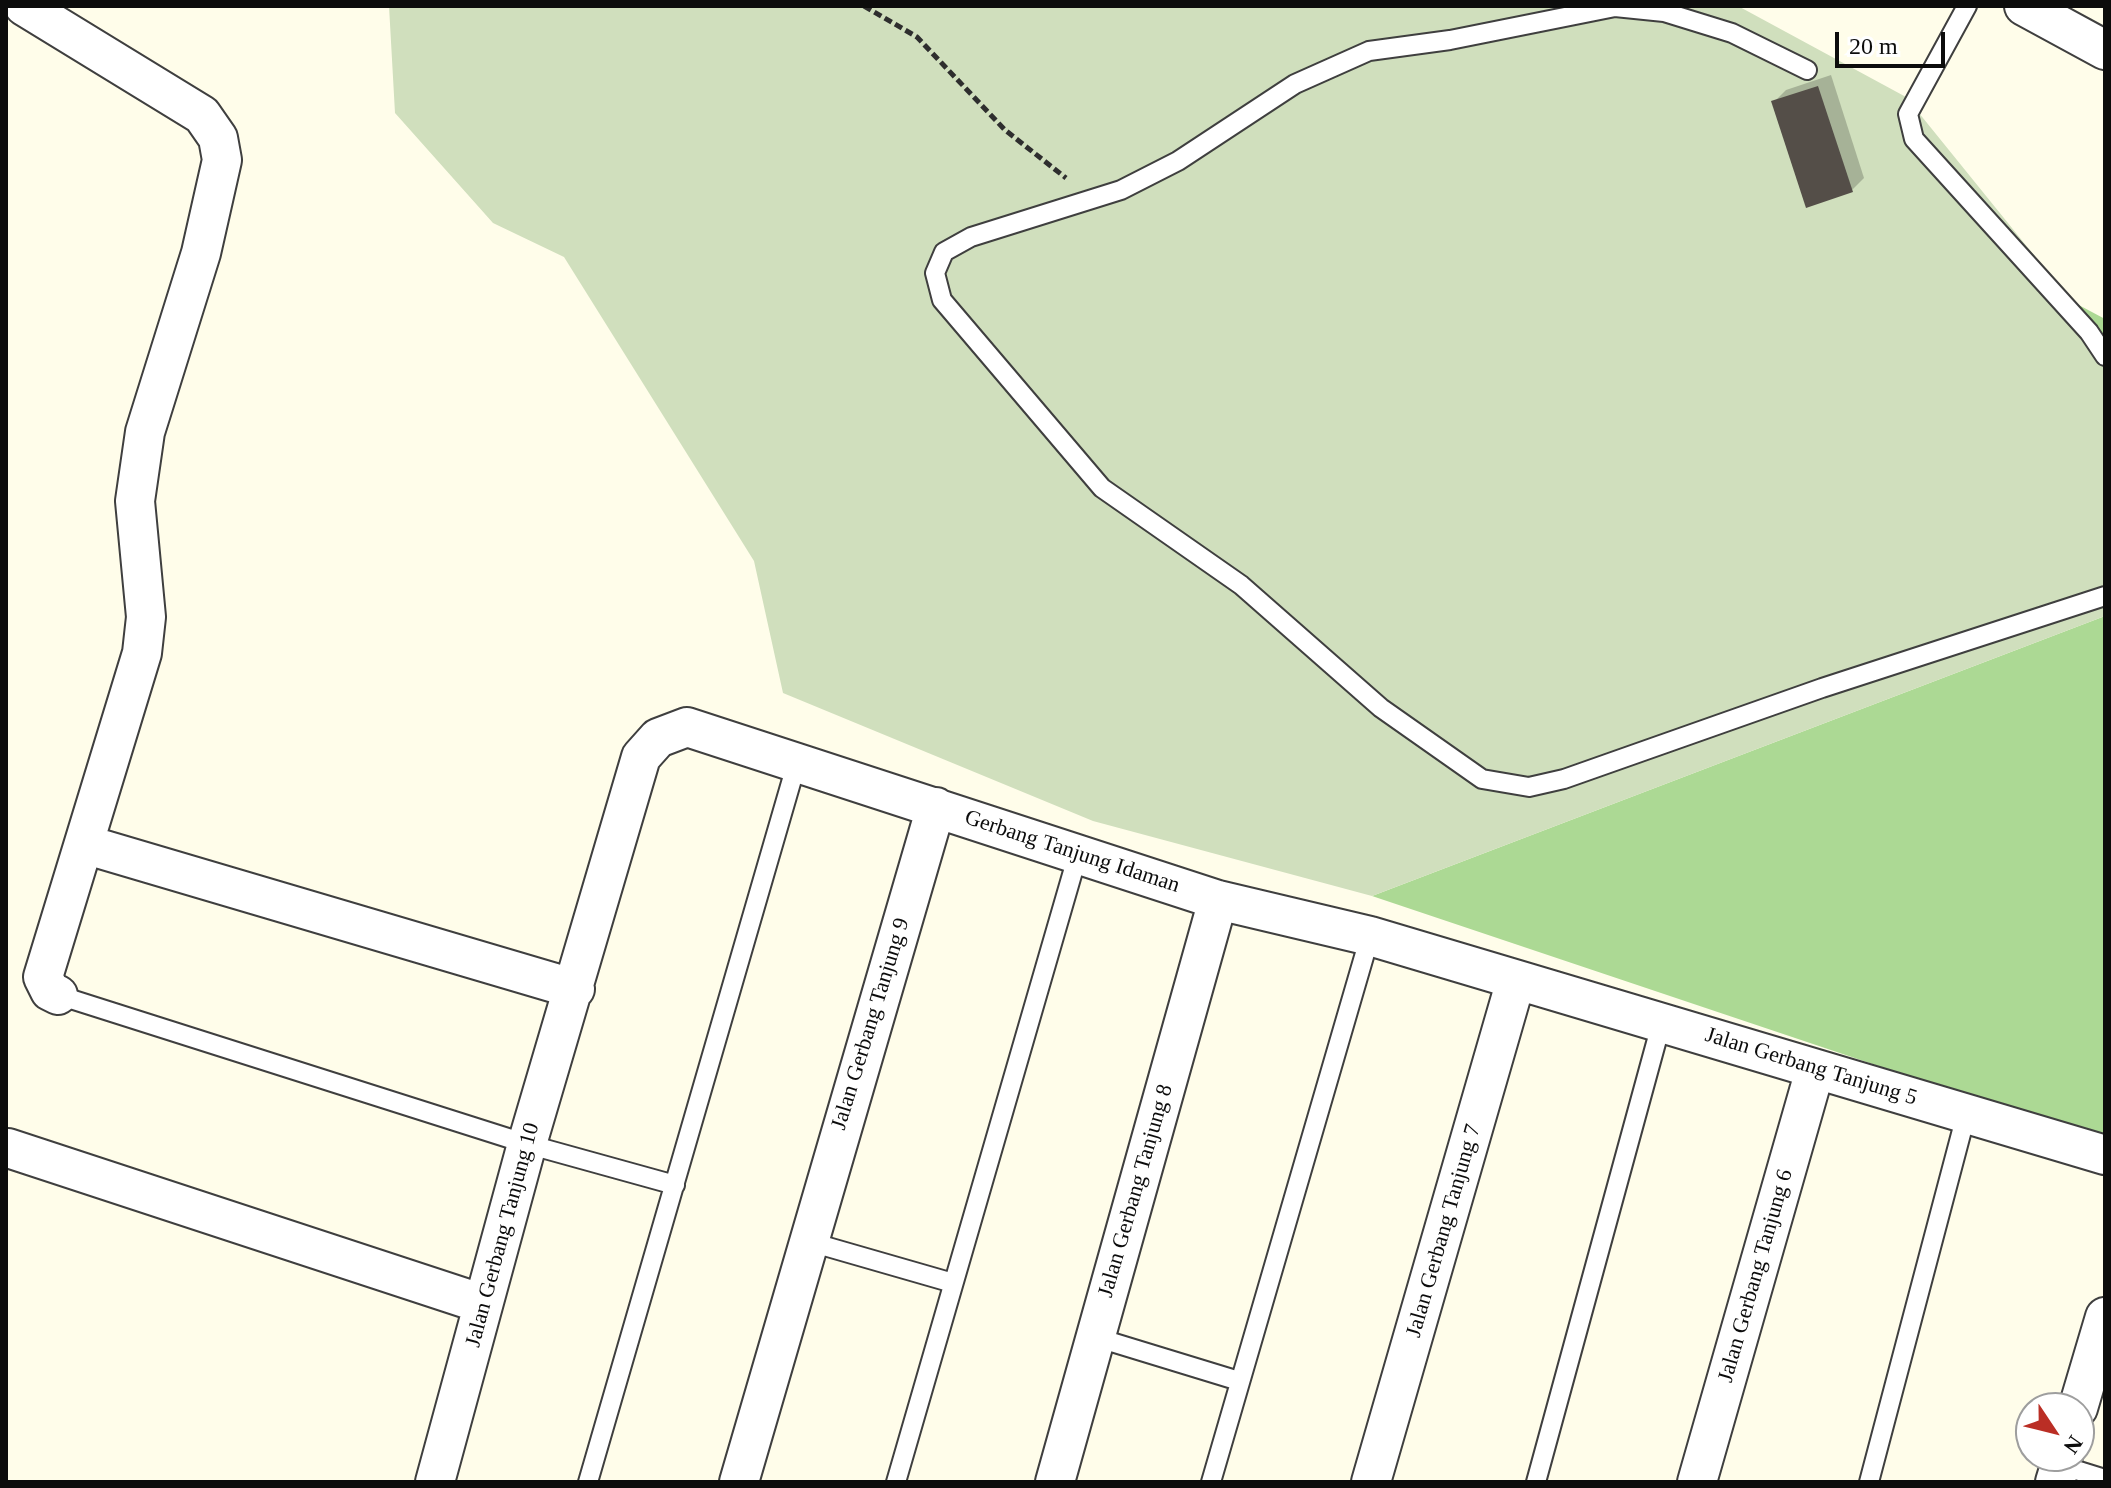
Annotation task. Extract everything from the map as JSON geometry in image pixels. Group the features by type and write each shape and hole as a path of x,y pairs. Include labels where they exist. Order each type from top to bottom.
{"street":[{"path":"24,6 202,115 218,138 222,160 201,253 145,432 135,501 146,617 142,653 43,977 50,991 58,995"},
{"path":"2046,11 2105,50"},
{"name":"Gerbang Tanjung Idaman","path":"641,757 658,738 687,727 1218,900 1370,936 1516,980"},
{"name":"Jalan Gerbang Tanjung 10","path":"435,1482 527,1144 641,757"},
{"name":"Jalan Gerbang Tanjung 9","path":"739,1482 936,807"},
{"path":"84,844 575,989"},
{"name":"Jalan Gerbang Tanjung 8","path":"1055,1482 1218,900"},
{"name":"Jalan Gerbang Tanjung 5","path":"1516,980 2105,1155"},
{"name":"Jalan Gerbang Tanjung 7","path":"1371,1482 1516,980"},
{"name":"Jalan Gerbang Tanjung 6","path":"1697,1482 1815,1070"},
{"path":"8,1148 483,1304"},
{"path":"2083,1392 2105,1317"}],"lane":[{"path":"1967,6 1908,114 1914,139 2089,332 2105,356"},
{"path":"1807,70 1732,33 1664,12 1615,7 1450,40 1369,51 1295,84 1178,161 1121,190 971,237 944,252 935,273 942,300 1102,488 1241,585 1381,708 1482,779 1529,787 1564,779 1822,688 2105,596"},
{"path":"588,1482 797,762"},
{"path":"896,1482 1078,854"},
{"path":"1211,1482 1370,936"},
{"path":"58,995 527,1144 675,1185"},
{"path":"1536,1482 1662,1021"},
{"path":"1869,1482 1966,1115"},
{"path":"807,1241 953,1283"},
{"path":"1095,1337 1239,1381"},
{"path":"2076,1472 2105,1479"}],"path":[{"path":"864,6 917,37 1005,130 1045,163 1076,184 1121,190"}],"green space":[{"path":"389,6 1738,6 1906,97 2105,343 2105,616 1372,896 1093,821 783,693 754,561 564,257 493,223 395,113"},
{"path":"2075,303 2105,319 2105,343"},
{"path":"2105,616 2105,1142 1372,896"}],"building":[{"path":"1818,86 1853,192 1806,208 1771,101"}]}
